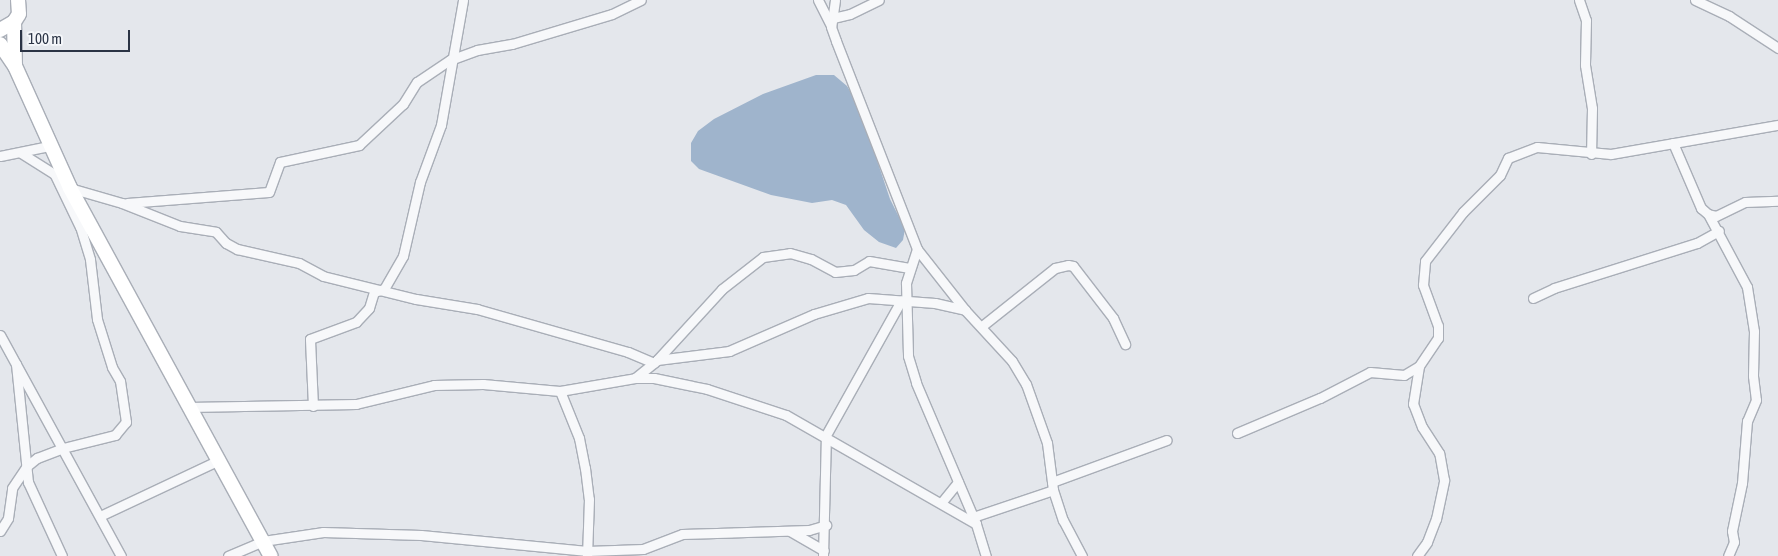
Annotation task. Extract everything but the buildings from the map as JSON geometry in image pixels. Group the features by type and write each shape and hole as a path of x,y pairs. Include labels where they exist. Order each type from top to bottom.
{"main road":[{"path":"0,30 14,22 19,14 18,0"},
{"path":"14,22 15,66"},
{"path":"0,44 15,66 64,181 271,556"}],"street":[{"path":"313,406 310,339 356,322 369,308 374,292 384,289 403,256 420,182 441,125 450,60 462,0"},
{"path":"122,203 269,192 280,162 359,145 403,104 417,82 450,60 476,50 512,44 612,14 641,0"},
{"path":"818,0 832,22 917,249 965,310 982,326 1012,361 1026,384 1047,443 1053,486 1063,520 1082,556"},
{"path":"832,22 835,0"},
{"path":"832,22 879,0"},
{"path":"1579,0 1586,20 1585,65 1592,108 1592,154"},
{"path":"1695,0 1729,16 1778,48"},
{"path":"1237,433 1320,398 1370,372 1404,375 1419,366 1438,338 1438,326 1423,285 1425,260 1463,212 1500,176 1508,158 1524,150 1575,149 1592,154 1673,143 1778,125"},
{"path":"1673,143 1701,208 1708,214 1719,232 1746,286 1754,331 1753,376 1756,400 1747,421 1742,483 1732,531 1734,542 1728,556"},
{"path":"0,156 49,146"},
{"path":"21,153 64,181 180,226 216,232 226,243 237,249 299,263 323,276 562,332 655,362 729,351 814,314 855,300 931,303 965,310"},
{"path":"0,531 8,518 12,488 27,466 37,458 63,448 115,435 126,422 126,411 120,381 112,367 97,319 90,259 64,181"},
{"path":"1708,214 1716,216 1745,202 1778,201"},
{"path":"1533,298 1554,288 1697,243 1719,232"},
{"path":"790,531 824,554 826,526 826,434 904,301 909,268 917,249"},
{"path":"635,378 655,362 722,289 763,257 790,253 834,272 854,270 869,261 909,268"},
{"path":"982,326 1055,268 1068,264 1073,266 1113,318 1125,344"},
{"path":"909,315 943,298 948,288"},
{"path":"904,301 909,315 908,356 916,383 975,520 986,556"},
{"path":"0,335 100,516 120,556"},
{"path":"15,361 32,494 62,556"},
{"path":"1417,556 1428,542 1436,519 1444,480 1439,453 1422,427 1413,404 1419,366"},
{"path":"188,407 356,404 434,385 483,384 560,391 635,378 707,389 786,414 826,434 940,503 975,520 1167,440"},
{"path":"560,391 579,438 585,468 589,499 587,554"},
{"path":"100,516 218,461"},
{"path":"940,503 958,482"},
{"path":"228,556 263,541 323,532 368,532 587,554 642,549 682,534 790,531 826,526"}],"water":[{"path":"816,75 834,75 847,86 859,106 890,199 905,229 903,240 896,248 879,242 864,230 846,205 832,200 812,203 771,195 699,169 691,161 691,143 698,131 714,119 763,94"}]}
